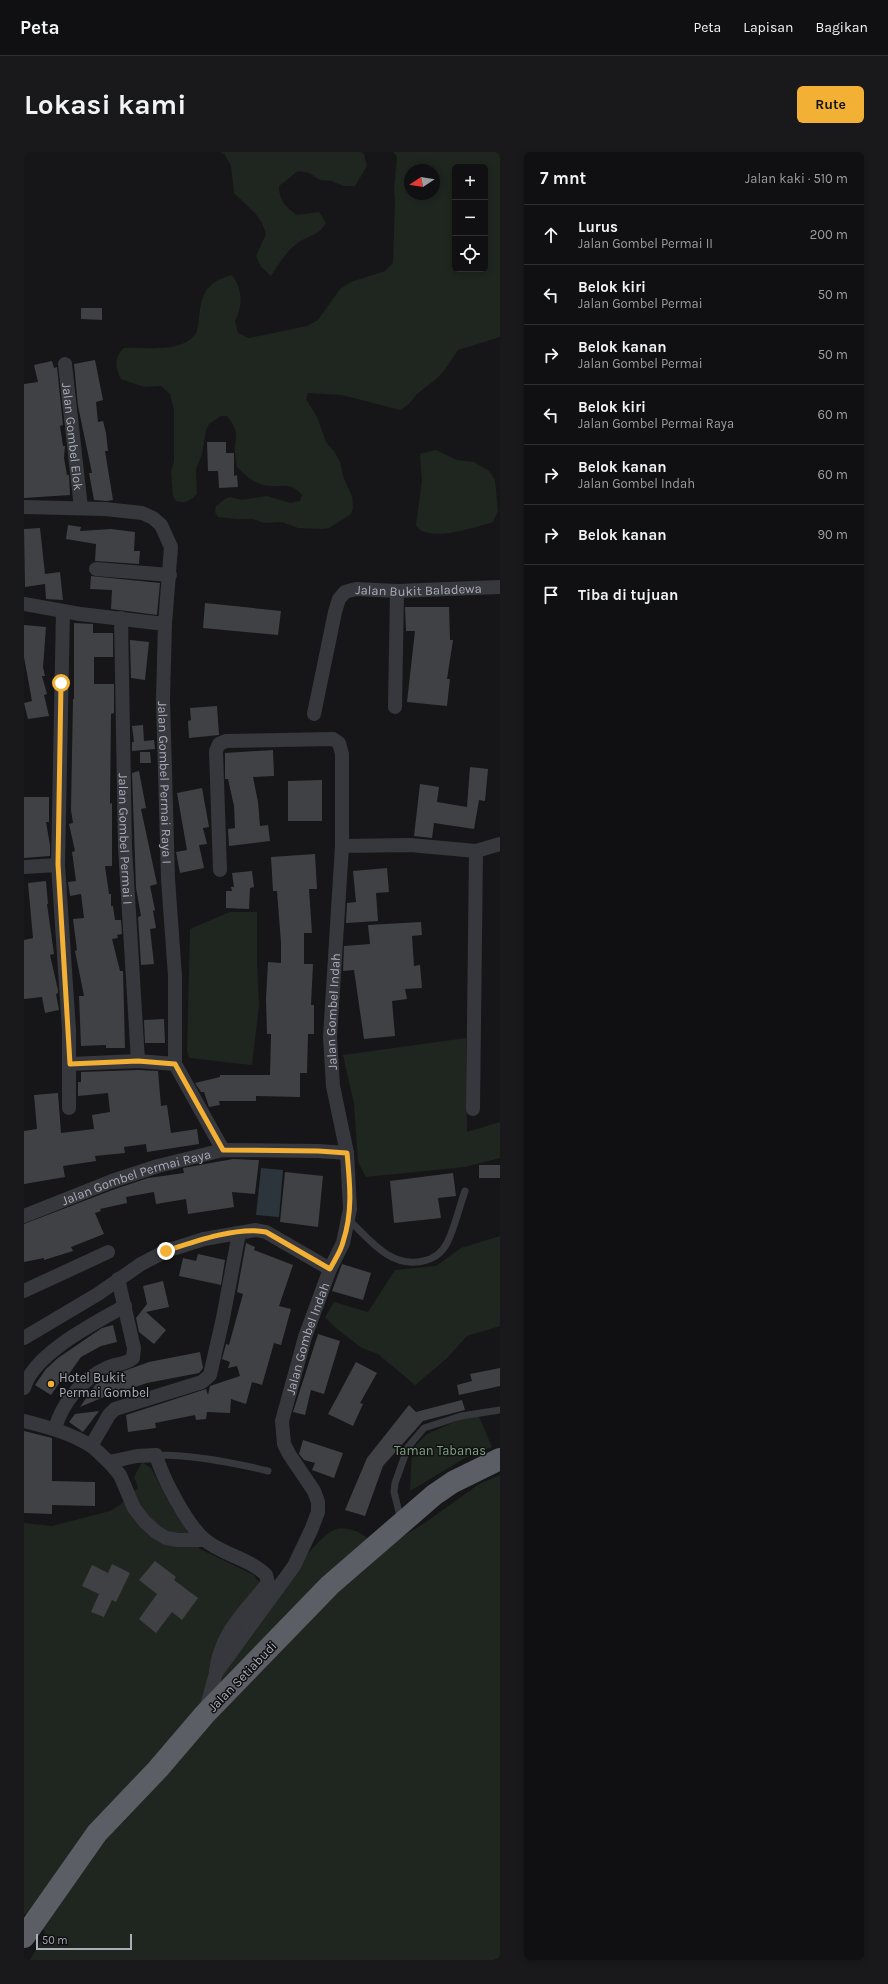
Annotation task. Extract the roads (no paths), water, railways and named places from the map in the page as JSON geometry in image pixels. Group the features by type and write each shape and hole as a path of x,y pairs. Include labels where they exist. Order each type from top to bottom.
{"highway":[{"name":"Jalan Setiabudi","path":"24,1937 97,1833 158,1769 205,1714 330,1585 401,1522 453,1482 500,1459"}],"street":[{"name":"Jalan Gombel Elok","path":"65,364 81,508"},
{"name":"Jalan Gombel Elok","path":"24,507 81,508 142,513"},
{"name":"Jalan Gombel Permai Raya I","path":"142,513 153,518 161,525 167,535 171,547 165,624 163,723 168,879 174,976 175,1064"},
{"path":"96,569 170,575"},
{"name":"Jalan Bukit Baladewa","path":"314,714 339,599 345,592 356,589 397,591 500,587"},
{"path":"395,707 397,591"},
{"path":"24,604 63,611 165,624"},
{"path":"63,611 58,864 70,1064 69,1108"},
{"name":"Jalan Gombel Permai I","path":"121,618 125,847 138,1061"},
{"name":"Jalan Gombel Indah","path":"205,1714 216,1673 294,1566 318,1512 318,1502 314,1491 284,1444 282,1421 305,1336 330,1269 343,1243 349,1220 350,1190 347,1153 334,1086 330,1036 342,846 342,754 339,743 333,739 226,741 219,744 216,751 220,870"},
{"path":"342,846 410,845 476,851 500,844"},
{"path":"473,1109 476,851"},
{"path":"24,867 58,864"},
{"path":"70,1064 138,1061 175,1064 223,1150"},
{"name":"Jalan Gombel Permai Raya","path":"24,1216 112,1181 158,1166 223,1150 318,1151 347,1153"},
{"path":"24,1338 98,1294 141,1264 166,1251 204,1238 256,1230 266,1232 330,1269"},
{"path":"91,1446 109,1415 115,1409 202,1382 210,1375 223,1318 239,1233"},
{"path":"24,1291 108,1252"},
{"path":"55,1429 59,1414 76,1390 98,1373 133,1358 134,1348 118,1279"},
{"path":"24,1388 38,1365 61,1344 125,1306"},
{"path":"24,1421 55,1429 91,1446 109,1462 120,1475 134,1508 145,1522 156,1532 166,1538 178,1540 205,1540"},
{"path":"109,1462 137,1456 156,1455 169,1487 182,1509 205,1540 262,1571 268,1578 268,1583 236,1623 222,1644 216,1673"}],"lane":[{"path":"349,1220 383,1252 393,1258 406,1262 424,1261 440,1252 446,1244 465,1191"},
{"path":"401,1522 394,1492 395,1483 408,1447 424,1428 462,1416 500,1410"},
{"path":"156,1455 182,1455 234,1463 268,1471"}],"place":[{"name":"Hotel Bukit Permai Gombel","path":"51,1384"}],"park label":[{"name":"Taman Tabanas","path":"440,1450"}]}
